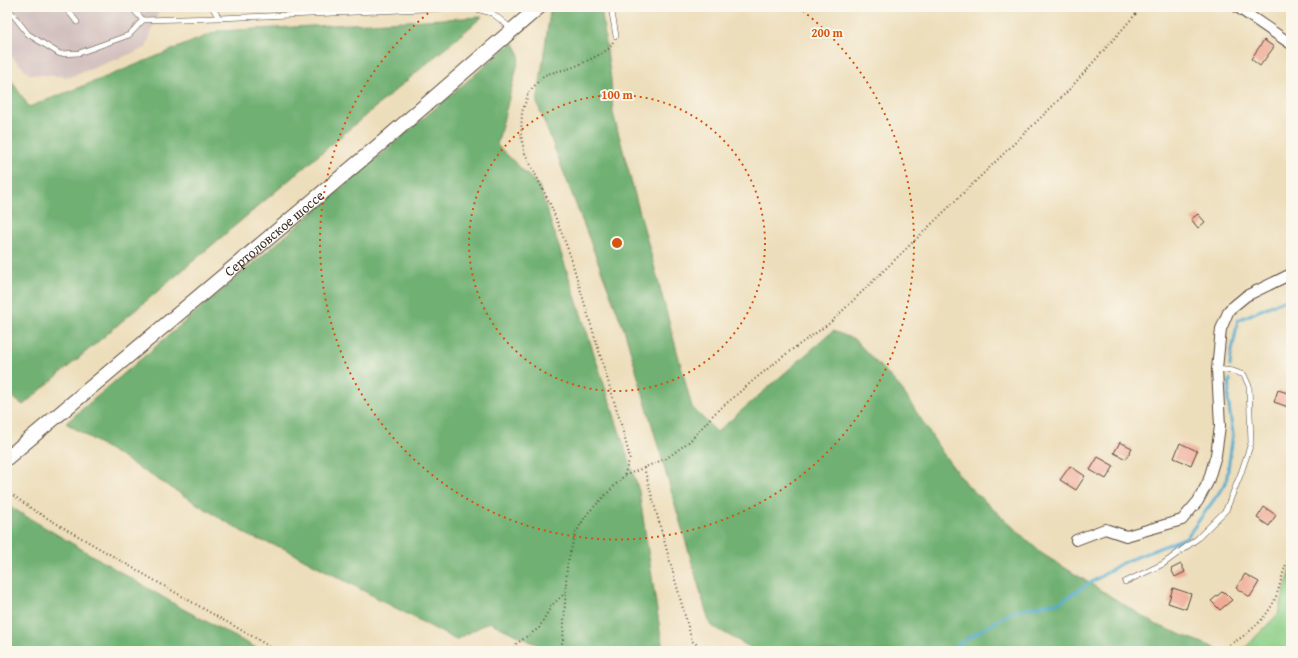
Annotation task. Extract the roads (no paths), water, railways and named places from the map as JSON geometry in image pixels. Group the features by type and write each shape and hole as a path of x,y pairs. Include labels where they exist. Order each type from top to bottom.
{"main road":[{"name":"Сертоловское шоссе","path":"7,458 539,7"}],"street":[{"path":"1236,7 1291,44"},
{"path":"1076,540 1105,529 1126,536 1182,520 1198,501 1208,482 1216,454 1220,426 1217,369 1221,329 1229,310 1246,296 1291,274"}],"lane":[{"path":"7,7 28,34 60,54 79,53 129,35 143,20 468,7 492,13 513,30"},
{"path":"65,7 77,22"},
{"path":"131,7 143,20"},
{"path":"212,7 219,18"},
{"path":"611,7 616,36"},
{"path":"1125,582 1163,564 1196,539 1226,510 1242,473 1251,443 1249,386 1244,375 1233,371 1217,369"}],"waterway":[{"path":"1230,366 1238,320 1291,297"},
{"path":"947,651 1016,610 1060,602 1122,563 1187,537 1226,483 1233,435 1228,399 1230,379"}]}
